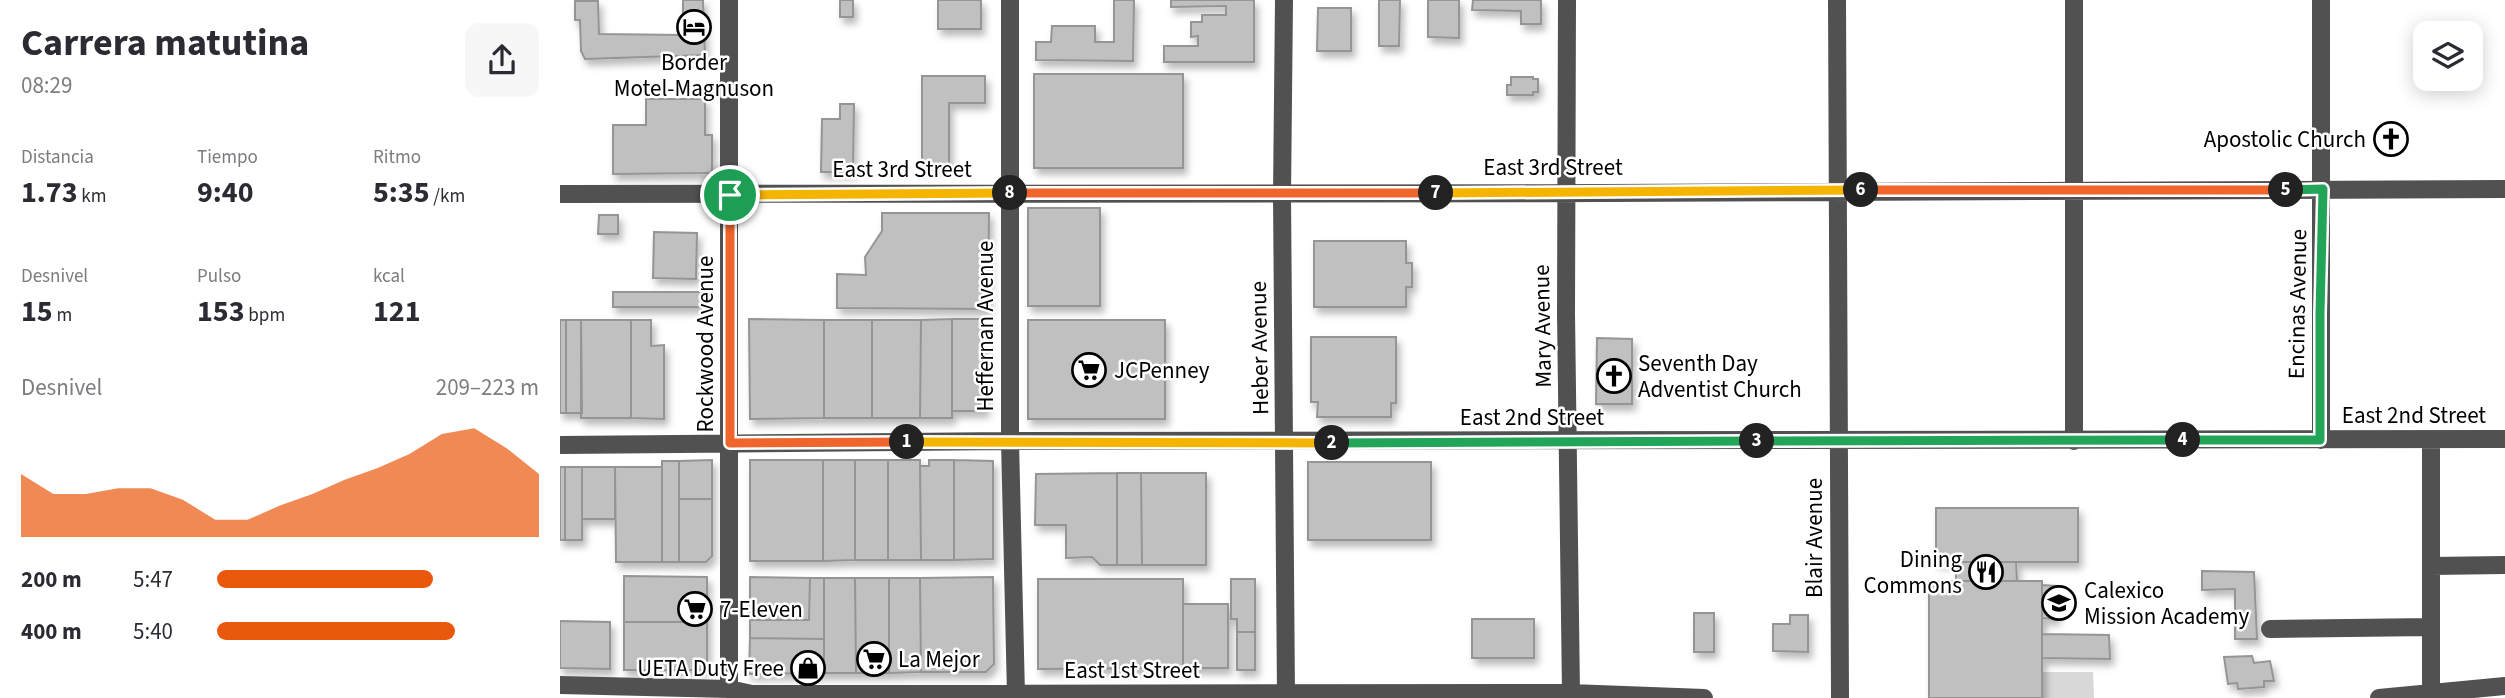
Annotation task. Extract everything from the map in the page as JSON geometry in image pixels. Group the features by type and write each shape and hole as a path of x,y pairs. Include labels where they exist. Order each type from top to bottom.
{"street":[{"name":"Rockwood Avenue","path":"729,0 729,689"},
{"name":"Heffernan Avenue","path":"1010,0 1010,442 1016,697"},
{"name":"Heber Avenue","path":"1284,0 1282,195 1286,695"},
{"name":"Mary Avenue","path":"1567,0 1566,191 1571,693"},
{"name":"Blair Avenue","path":"1838,0 1840,698"},
{"path":"2074,0 2074,441"},
{"name":"Encinas Avenue","path":"2320,440 2323,189 2321,0"},
{"name":"East 3rd Street","path":"560,194 1282,195 1566,191 2505,189"},
{"name":"East 2nd Street","path":"560,444 2505,439"},
{"path":"2431,440 2431,693"},
{"path":"2431,566 2505,565"},
{"path":"2270,629 2431,627"},
{"name":"East 1st Street","path":"560,685 729,689 752,694 1016,697 1571,693 1704,698"},
{"path":"2379,698 2505,686"}],"shaded area":[{"path":"2042,672 2093,672 2094,698 2042,698"}],"building":[{"name":"Border Motel-Magnuson","path":"683,0 703,0 705,55 585,59 581,51 580,20 575,20 575,1 598,1 599,34 683,35"},
{"path":"840,0 853,0 853,17 840,17"},
{"path":"938,0 981,0 981,29 938,29"},
{"path":"1114,0 1134,0 1133,61 1036,60 1036,42 1051,42 1052,26 1095,26 1095,42 1114,42"},
{"path":"1171,0 1254,0 1254,62 1164,62 1164,46 1198,46 1198,36 1191,37 1191,22 1202,22 1202,15 1226,15 1226,6 1171,7"},
{"path":"1379,0 1400,0 1399,46 1379,46"},
{"path":"1428,0 1459,0 1459,38 1428,37"},
{"path":"1473,0 1541,0 1541,24 1521,24 1521,11 1472,10"},
{"path":"1318,8 1351,8 1351,51 1317,51"},
{"path":"1034,74 1183,74 1183,168 1034,168"},
{"path":"922,76 985,76 985,103 949,103 949,166 922,166"},
{"path":"1511,77 1538,79 1538,92 1533,92 1533,95 1507,95 1507,85 1511,85"},
{"path":"646,99 705,99 705,135 712,135 712,173 613,174 613,125 646,125"},
{"path":"840,104 854,104 853,172 821,172 822,119 840,119"},
{"path":"1028,208 1100,208 1100,306 1028,306"},
{"path":"882,213 989,213 988,309 837,308 837,274 866,275 865,257 882,231"},
{"path":"599,215 618,215 618,234 598,234"},
{"path":"654,232 697,233 696,279 653,278"},
{"path":"1314,241 1406,241 1406,263 1412,263 1412,287 1406,287 1406,307 1314,307"},
{"path":"613,292 704,292 704,307 613,307"},
{"path":"749,319 824,320 824,418 750,419"},
{"path":"952,319 952,418 920,418 921,320"},
{"path":"952,319 985,319 985,411 952,411"},
{"path":"560,320 566,320 566,413 560,413"},
{"path":"566,320 581,320 582,413 566,413"},
{"path":"581,320 631,320 631,418 581,418"},
{"path":"631,320 651,320 651,346 664,345 664,419 631,418"},
{"path":"824,320 872,320 872,418 824,418"},
{"path":"872,320 921,320 920,418 872,418"},
{"path":"1028,320 1165,320 1165,419 1028,419"},
{"path":"1311,337 1396,337 1396,403 1391,403 1391,417 1317,417 1318,402 1311,402"},
{"path":"1597,338 1632,339 1632,404 1596,404"},
{"path":"712,460 712,499 679,499 679,461"},
{"path":"750,460 823,460 823,561 750,561"},
{"path":"823,460 855,460 855,560 823,561"},
{"path":"855,460 888,460 888,560 855,560"},
{"path":"888,460 920,460 921,560 888,560"},
{"path":"929,460 954,460 954,560 921,560 920,466 929,466"},
{"path":"954,460 993,461 993,559 954,560"},
{"path":"662,461 679,461 679,562 662,562"},
{"path":"1308,462 1431,462 1431,540 1308,540"},
{"path":"560,467 565,467 565,540 560,540"},
{"path":"565,467 582,467 582,540 565,540"},
{"path":"582,467 615,467 615,519 582,519"},
{"path":"615,467 662,467 662,562 616,562"},
{"path":"1117,473 1117,565 1100,565 1092,557 1066,558 1066,525 1035,525 1036,474"},
{"path":"1117,473 1141,473 1142,565 1117,565"},
{"path":"1141,473 1206,473 1206,565 1142,565"},
{"path":"679,499 712,499 712,556 706,562 679,562"},
{"path":"1936,508 2078,508 2078,562 1936,562"},
{"name":"Dining Commons","path":"1956,562 2016,562 2017,581 1956,581"},
{"path":"2202,571 2254,572 2257,639 2235,639 2235,589 2202,590"},
{"path":"624,576 707,577 707,622 624,622"},
{"path":"750,577 810,578 809,620 750,620"},
{"path":"993,577 994,664 986,672 921,672 920,578"},
{"path":"810,578 824,578 824,639 750,638 750,620 809,620"},
{"path":"824,578 855,578 856,673 824,673"},
{"path":"855,578 889,578 889,673 856,673"},
{"path":"889,578 920,578 921,672 889,673"},
{"path":"1038,579 1183,579 1183,668 1038,669"},
{"path":"1231,579 1255,579 1255,632 1237,632 1237,619 1231,619"},
{"path":"1929,581 2042,581 2042,698 1929,698"},
{"path":"2042,585 2056,586 2056,619 2042,618"},
{"path":"1183,604 1228,604 1228,668 1183,668"},
{"path":"1694,613 1714,613 1714,652 1694,652"},
{"path":"1790,615 1808,615 1808,652 1773,651 1773,624 1790,624"},
{"path":"1472,619 1534,619 1534,658 1472,658"},
{"path":"560,621 610,622 610,669 560,668"},
{"path":"624,622 707,622 707,670 624,670"},
{"path":"1237,632 1255,632 1255,670 1237,670"},
{"path":"2042,634 2109,635 2110,659 2042,658"},
{"path":"750,638 824,639 824,673 749,674"},
{"path":"2252,656 2254,663 2270,661 2274,681 2264,681 2264,687 2238,689 2237,683 2228,684 2224,657"}],"place":[{"name":"Border Motel-Magnuson","path":"694,27"},
{"name":"Apostolic Church","path":"2391,139"},
{"name":"JCPenney","path":"1089,370"},
{"name":"Seventh Day Adventist Church","path":"1614,376"},
{"name":"Dining Commons","path":"1986,572"},
{"name":"Calexico Mission Academy","path":"2059,603"},
{"name":"7-Eleven","path":"695,609"},
{"name":"La Mejor","path":"874,659"},
{"name":"UETA Duty Free","path":"808,668"}],"route":[{"path":"2323,189 2320,440 730,443 730,195 2323,189"}]}
